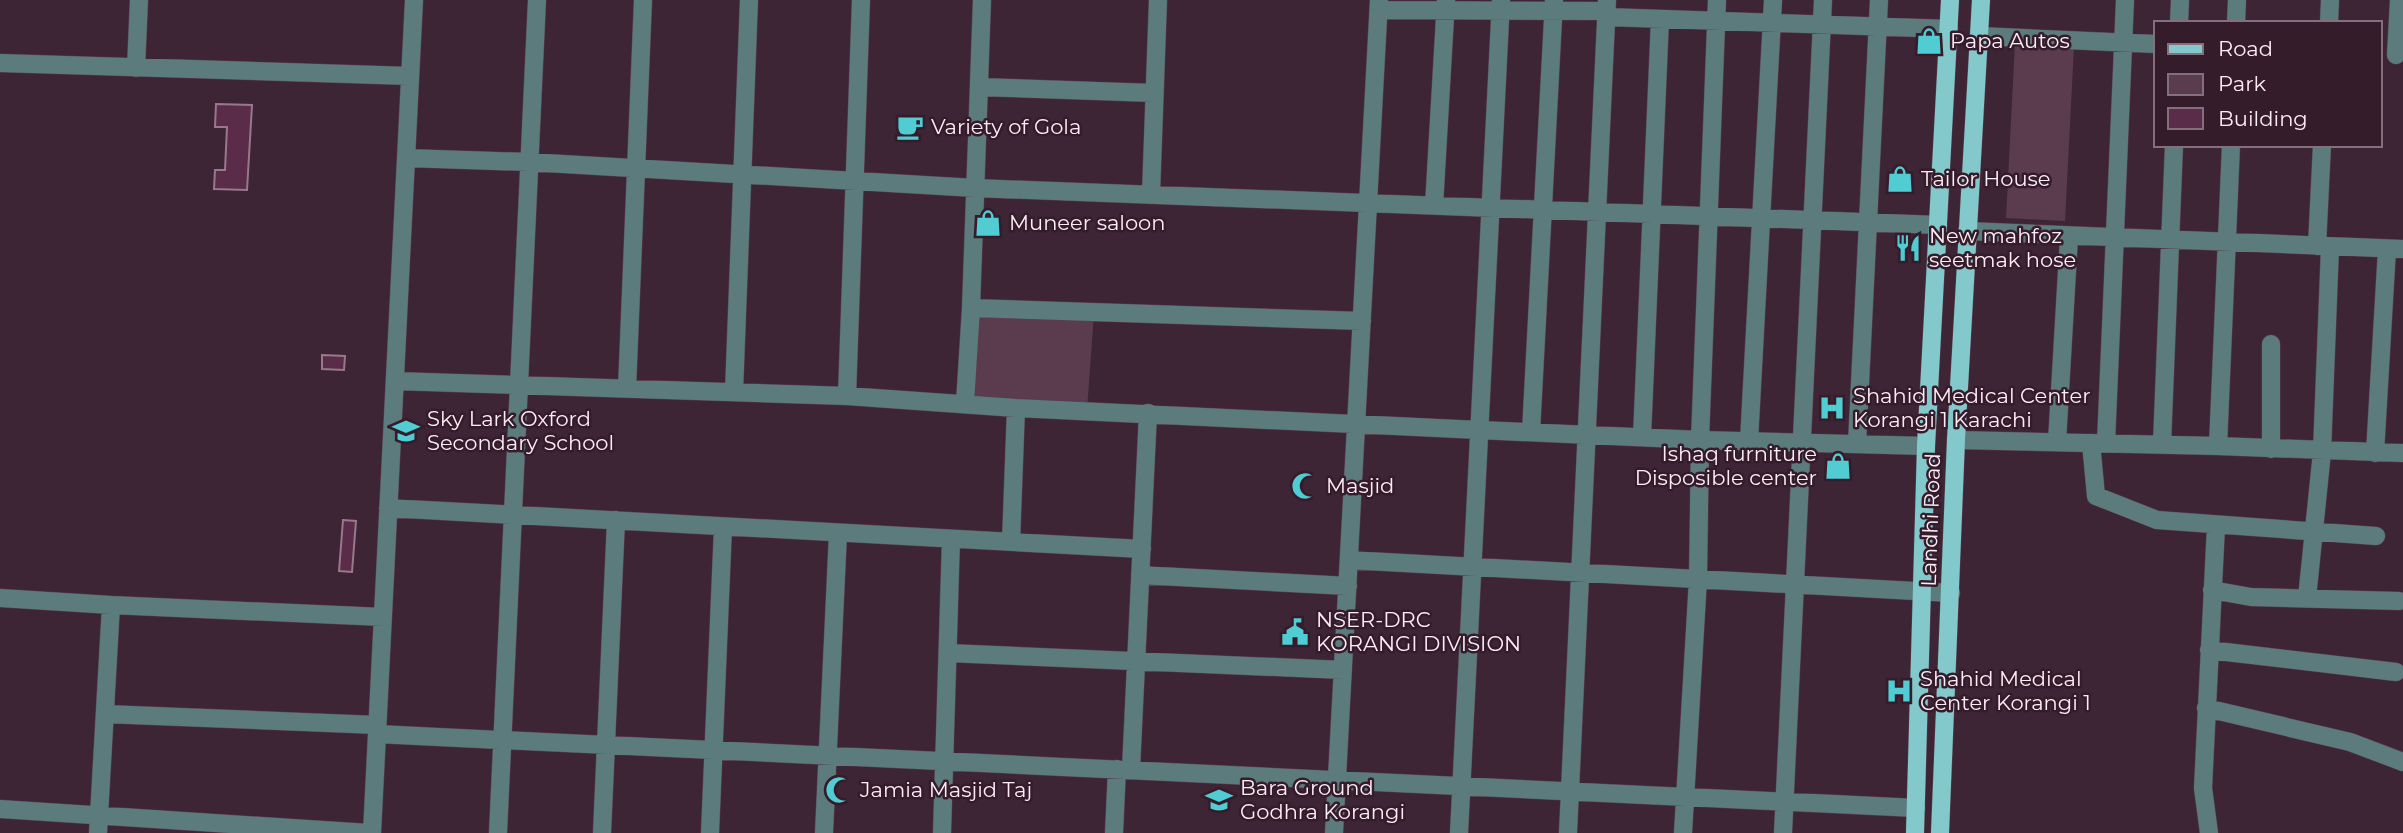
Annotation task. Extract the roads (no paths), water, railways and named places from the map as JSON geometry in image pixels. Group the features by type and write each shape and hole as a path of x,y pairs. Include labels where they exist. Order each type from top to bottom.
{"main road":[{"name":"Landhi Road","path":"1915,833 1926,446 1950,0"},
{"name":"Landhi Road","path":"1940,833 1956,440 1980,0"}],"street":[{"path":"136,68 139,0"},
{"path":"0,809 370,833 414,0"},
{"path":"498,833 537,0"},
{"path":"627,389 643,0"},
{"path":"734,392 749,0"},
{"path":"847,396 860,0"},
{"path":"965,403 982,0"},
{"path":"1151,194 1158,0"},
{"path":"1683,833 1698,579 1700,440 1717,0"},
{"path":"1749,441 1773,0"},
{"path":"1783,833 1823,0"},
{"path":"1857,444 1879,0"},
{"path":"2125,0 2115,238 2096,496 2157,520 2376,536"},
{"path":"2179,21 2180,0"},
{"path":"2236,21 2237,0"},
{"path":"2329,21 2330,0"},
{"path":"2393,55 2399,0"},
{"path":"1334,833 1379,5 1553,5 1607,9 1660,19 1949,29"},
{"path":"1434,206 1446,5"},
{"path":"1459,833 1501,5"},
{"path":"1531,432 1553,5"},
{"path":"1569,833 1607,9"},
{"path":"1642,437 1660,19"},
{"path":"1979,36 2154,44"},
{"path":"0,63 410,76"},
{"path":"979,87 1154,93"},
{"path":"2162,444 2174,147"},
{"path":"2218,446 2231,147"},
{"path":"2307,598 2322,452 2322,147"},
{"path":"406,158 529,162 975,188 1938,225"},
{"path":"1967,231 2395,249 2375,453"},
{"path":"2057,442 2069,237"},
{"path":"971,308 1362,321"},
{"path":"2271,344 2271,449"},
{"path":"395,381 847,396 1016,408 1479,430 1926,446"},
{"path":"1011,542 1016,408"},
{"path":"1114,833 1136,661 1148,413"},
{"path":"1956,440 2403,453"},
{"path":"388,508 1142,549"},
{"path":"602,833 616,520"},
{"path":"2209,833 2203,788 2216,526"},
{"path":"710,833 723,527"},
{"path":"824,833 838,533"},
{"path":"942,833 951,539"},
{"path":"1349,560 1951,593"},
{"path":"1140,575 1348,586"},
{"path":"2212,590 2251,597 2399,601"},
{"path":"0,598 383,617"},
{"path":"98,833 111,605"},
{"path":"2209,650 2396,672"},
{"path":"948,653 1343,670"},
{"path":"2206,708 2350,742 2403,762"},
{"path":"105,713 377,729 501,740 1916,808"}],"place":[{"name":"Papa Autos","path":"1929,41"},
{"name":"Variety of Gola","path":"910,127"},
{"name":"Tailor House","path":"1900,179"},
{"name":"Muneer saloon","path":"988,223"},
{"name":"New mahfoz seetmak hose","path":"1908,248"},
{"name":"Shahid Medical Center Korangi 1 Karachi","path":"1832,408"},
{"name":"Sky Lark Oxford Secondary School","path":"406,431"},
{"name":"Ishaq furniture Disposible center","path":"1838,466"},
{"name":"Masjid","path":"1305,486"},
{"name":"NSER-DRC KORANGI DIVISION","path":"1295,632"},
{"name":"Shahid Medical Center Korangi 1","path":"1899,691"},
{"name":"Jamia Masjid Taj","path":"839,790"},
{"name":"Bara Ground Godhra Korangi","path":"1219,800"}]}
